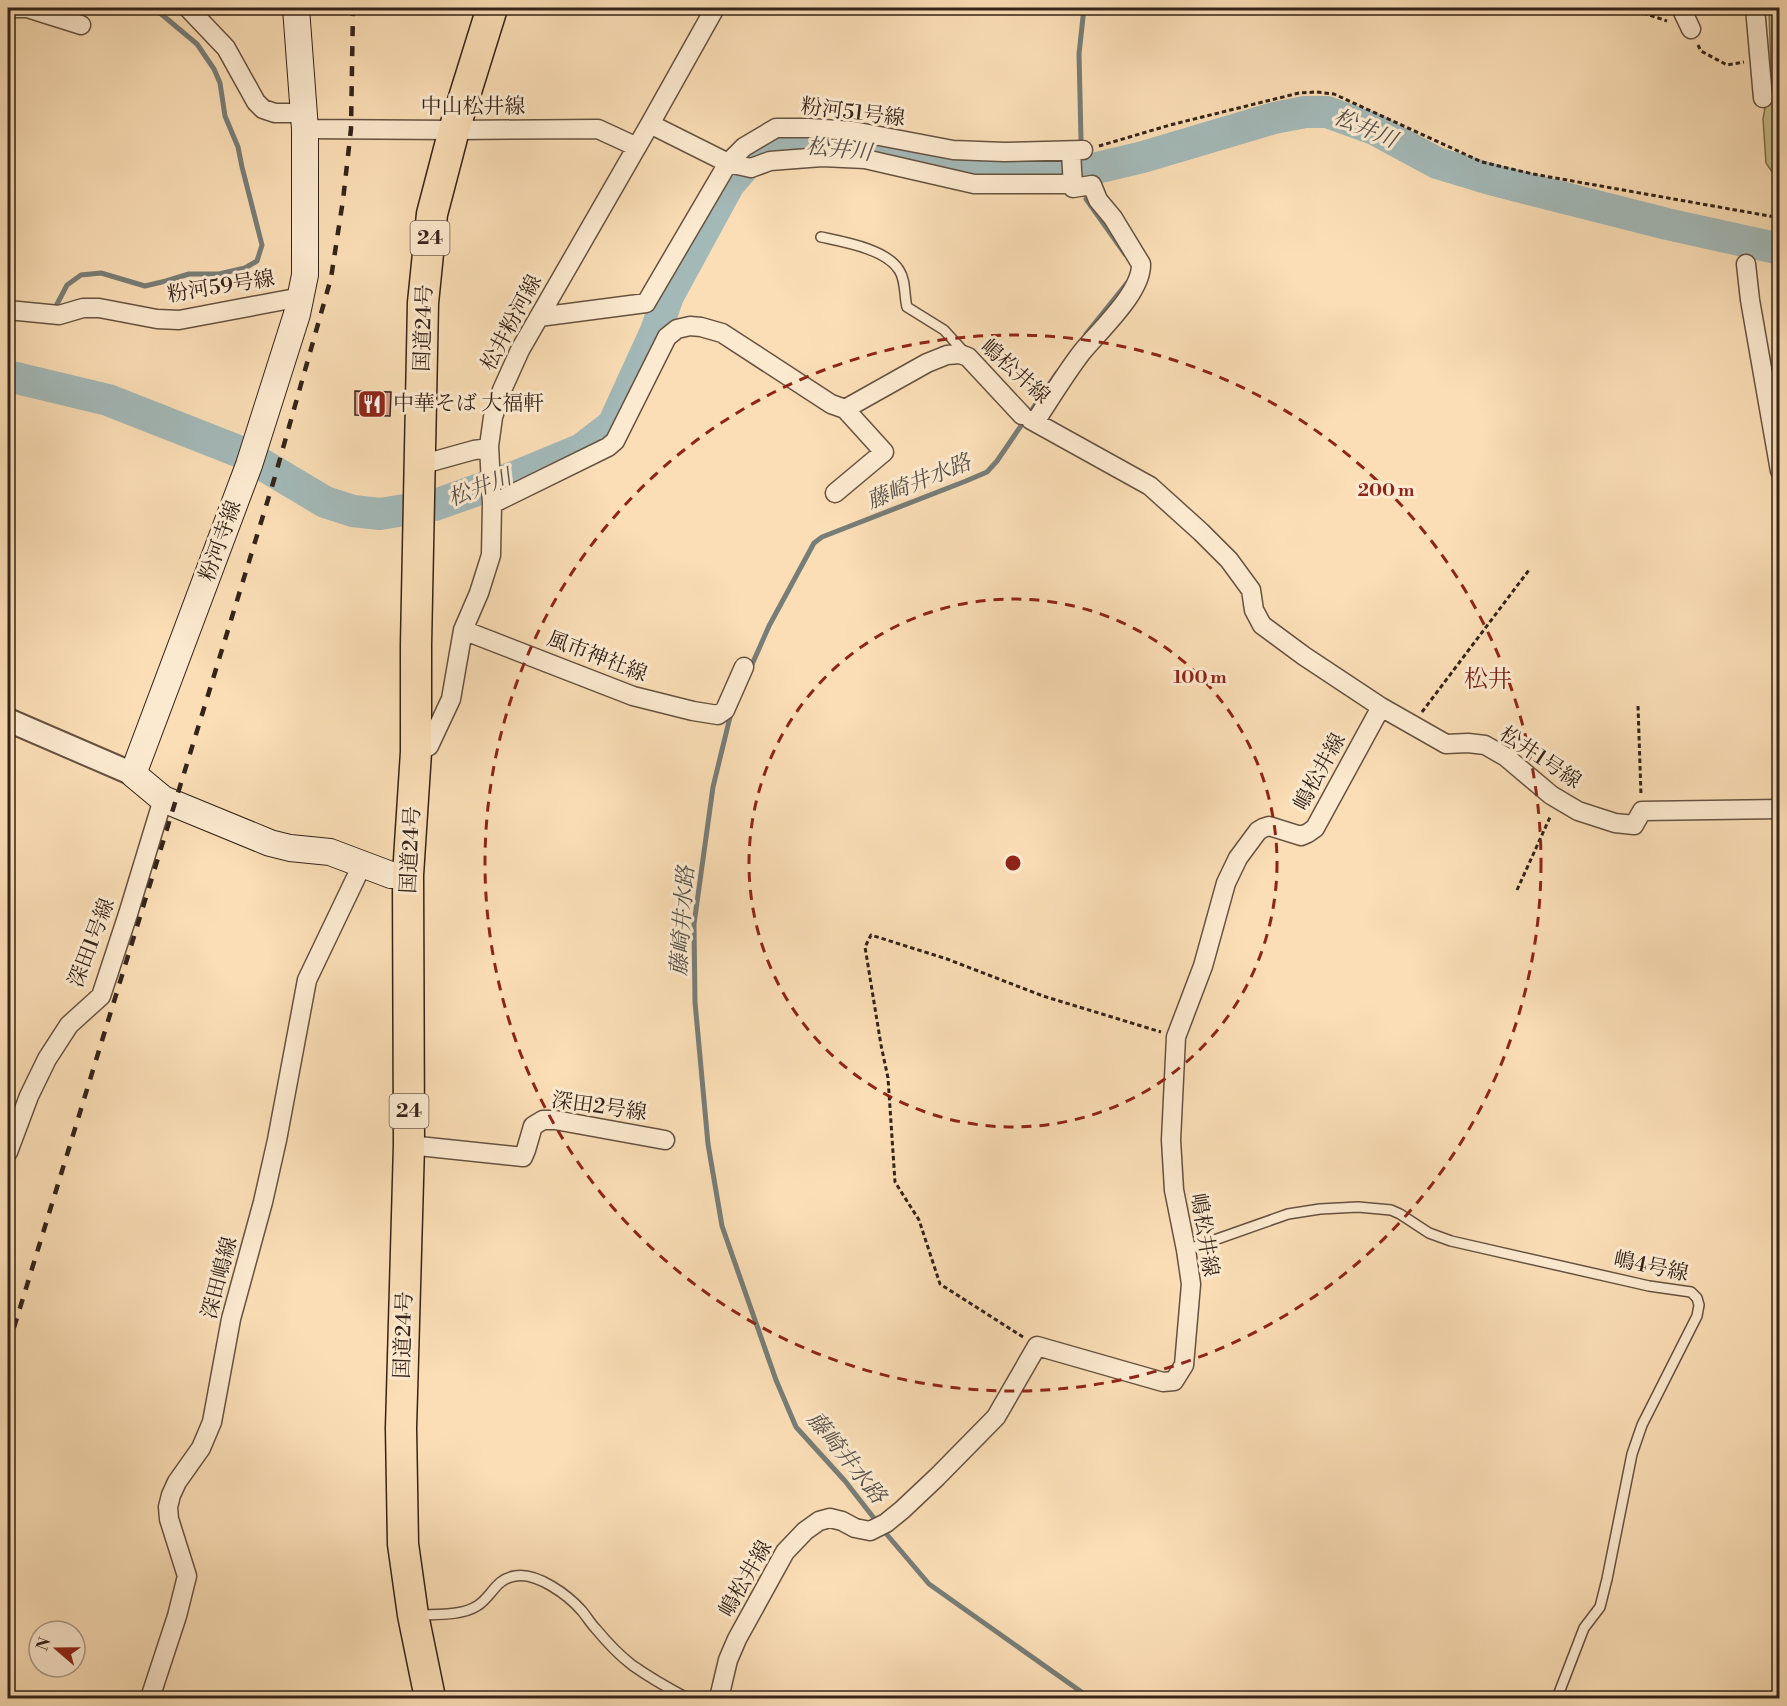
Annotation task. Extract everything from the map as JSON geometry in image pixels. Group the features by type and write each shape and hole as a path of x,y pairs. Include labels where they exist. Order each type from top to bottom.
{"highway":[{"name":"国道24号","path":"430,1698 413,1615 404,1544 401,1428 409,1145 408,875 416,752 423,303 432,214 454,130 492,8"}],"main road":[{"name":"粉河寺線","path":"133,774 252,456 301,297 305,275 304,121 296,8"},
{"path":"133,774 164,799 270,843 290,848 330,852 391,875 408,875"}],"street":[{"path":"13,8 27,8 81,25"},
{"name":"中山松井線","path":"188,8 226,48 256,102 263,109 275,113 304,121 454,130 598,129 637,147"},
{"name":"松井粉河線","path":"416,752 429,746 451,699 464,630 491,555 492,500 489,452 493,417 502,390 520,350 715,8"},
{"path":"1681,8 1691,29"},
{"path":"1755,8 1763,98"},
{"path":"650,124 730,163 751,168 771,161 791,159 822,157 865,159 974,184 1092,185 1098,200 1113,218 1141,264 1142,273 1131,294 1029,419"},
{"name":"粉河51号線","path":"539,317 646,303 730,163 744,147 776,128 852,131 953,150 1075,151"},
{"path":"1073,186 1075,151"},
{"path":"1746,264 1779,471"},
{"name":"粉河59号線","path":"8,310 52,315 84,308 99,308 157,319 179,320 301,297"},
{"path":"492,500 608,447 615,441 667,337 677,329 690,326 722,333 831,404 845,409 885,452 835,493"},
{"name":"嶋松井線","path":"719,1698 728,1660 737,1639 785,1552 805,1531 819,1521 830,1518 870,1531 881,1526 937,1477 996,1417 1037,1346 1163,1382 1174,1381 1184,1365 1191,1284 1174,1190 1172,1150 1176,1037 1203,966 1226,883 1238,858 1258,831 1263,828 1269,826 1300,836 1315,828 1381,707 1262,625 1254,610 1251,590 1229,561 1150,486 1029,419 968,357 960,354 947,355 927,363 845,409"},
{"path":"1765,383 1779,418"},
{"path":"420,471 474,450 489,452"},
{"name":"風市神社線","path":"464,630 633,696 718,715 725,710 744,667"},
{"name":"松井1号線","path":"1381,707 1446,744 1485,745 1506,757 1558,799 1578,811 1615,823 1634,825 1642,812 1779,809"},
{"path":"8,720 133,774"},
{"name":"深田1号線","path":"8,1152 29,1096 47,1059 69,1025 101,996 164,799"},
{"name":"深田嶋線","path":"150,1698 177,1616 187,1576 169,1519 168,1507 171,1495 177,1482 201,1448 212,1422 231,1319 263,1202 277,1140 307,980 362,865"},
{"name":"深田2号線","path":"409,1145 523,1157 533,1126 543,1120 555,1120 665,1140"}],"lane":[{"path":"821,237 857,245 886,258 899,270 907,307 944,330 968,357"},
{"name":"嶋4号線","path":"1186,1250 1288,1214 1358,1207 1390,1210 1429,1233 1451,1241 1649,1286 1691,1292 1697,1298 1699,1305 1697,1316 1642,1425 1632,1454 1600,1607 1584,1628 1557,1698"},
{"path":"413,1615 461,1612 475,1608 485,1600 500,1580 525,1576 549,1584 581,1610 596,1629 631,1664 687,1698"}],"path":[{"path":"1629,8 1691,29 1701,51 1727,65 1760,59"},
{"path":"1075,151 1299,93 1316,92 1334,94 1482,162 1533,174 1775,217"},
{"path":"1413,725 1529,570"},
{"path":"1638,706 1642,812"},
{"path":"1517,890 1558,799"},
{"path":"1037,1346 940,1284 920,1220 896,1182 888,1078 865,947 871,935 947,959 1044,996 1176,1037"}],"shaded area":[{"path":"1769,8 1779,8 1779,182 1766,163 1763,119 1771,74"}],"building":[{"path":"355,391 391,392 390,416 355,415"}],"waterway":[{"path":"55,308 67,285 81,275 101,273 145,286 189,274 219,274 245,268 257,261 262,245 238,147 225,116 220,83 214,69 197,44 154,8"},
{"name":"藤崎井水路","path":"1081,139 1079,54 1084,8"},
{"name":"松井川","path":"8,376 108,400 243,453 325,502 353,511 380,514 435,505 519,475 582,449 613,425 656,331 668,296 729,184 747,163 762,152 799,145 826,146 982,171 1067,175 1143,157 1274,118 1305,112 1327,112 1374,129 1437,163 1490,179 1667,224 1780,249"},
{"name":"藤崎井水路","path":"1086,199 1125,254"},
{"name":"藤崎井水路","path":"1086,334 1127,283"},
{"name":"藤崎井水路","path":"750,669 769,626 814,543 822,537 987,472 997,461 1057,373"},
{"name":"藤崎井水路","path":"731,713 713,787 694,924 695,1002 708,1144 722,1226 776,1380 796,1427 845,1481 877,1522"},
{"name":"藤崎井水路","path":"883,1530 929,1584 1090,1698"}],"railway":[{"path":"8,1347 274,480 331,278 351,129 353,8"}],"place":[{"name":"中華そば 大福軒","path":"372,404"}],"district":[{"name":"松井","path":"1488,680"}]}
